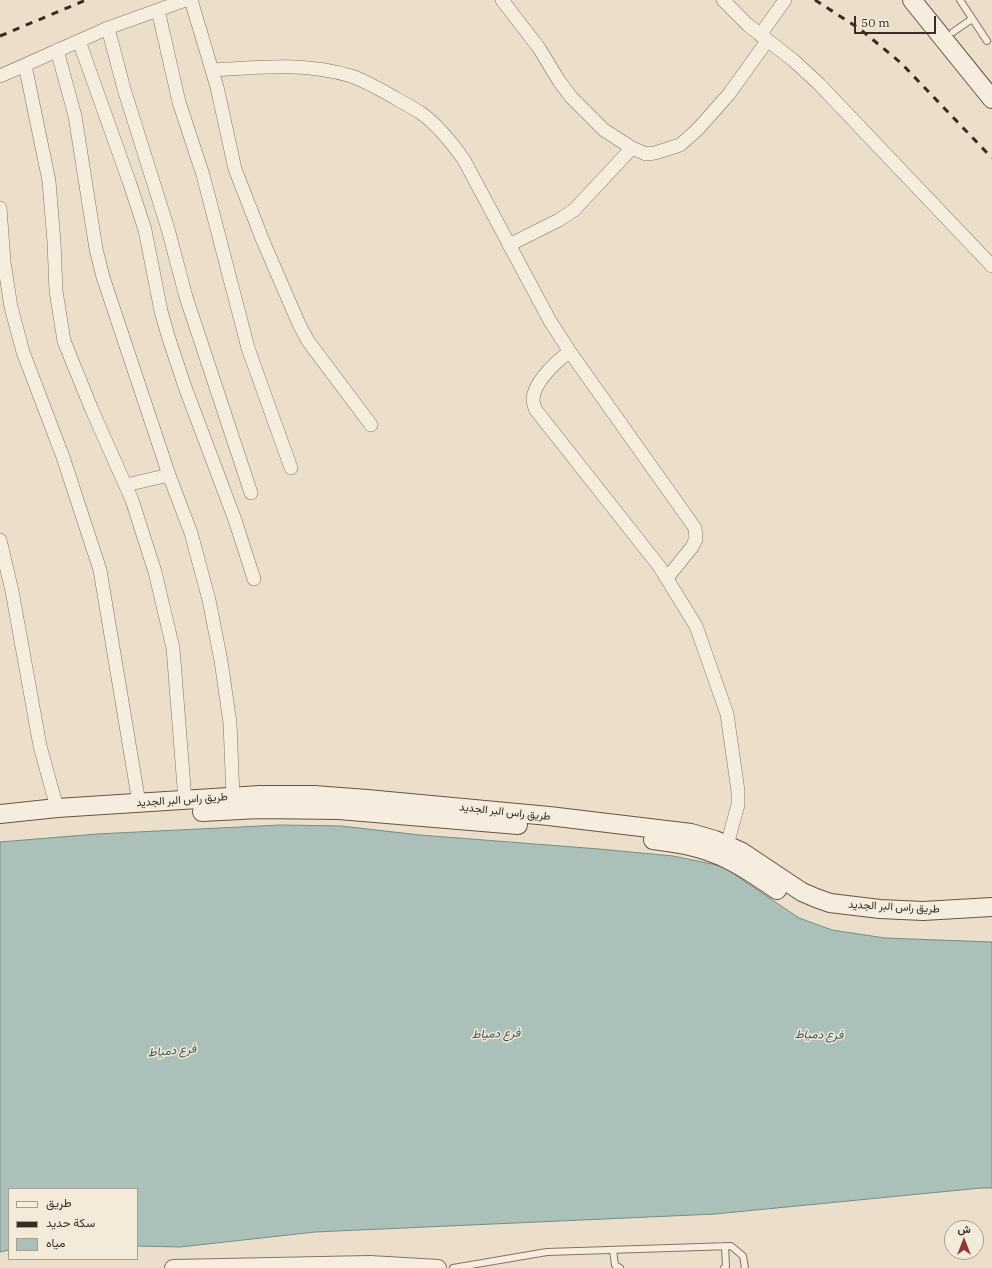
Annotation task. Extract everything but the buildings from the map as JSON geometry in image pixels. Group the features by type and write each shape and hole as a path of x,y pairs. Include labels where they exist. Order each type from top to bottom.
{"main road":[{"path":"912,0 992,100"},
{"path":"927,0 992,80"},
{"name":"طريق راس البر الجديد","path":"0,814 57,808 287,794 340,796 548,822 700,848 736,863 793,900 805,906 830,914 921,922 992,919"},
{"name":"طريق راس البر الجديد","path":"0,826 84,818 232,810 286,809 339,810 678,831 703,836 727,845 756,860 802,892 830,902 880,909 923,911 992,907"}],"street":[{"path":"0,76 108,28 186,0"},
{"path":"191,0 224,114 236,169 263,241 299,324 321,360 371,425"},
{"path":"502,0 539,48 559,81 571,97 604,130 632,148 646,154 655,153 680,145 698,129 729,94 764,38 784,0"},
{"path":"723,0 748,25 793,60 825,89 992,266"},
{"path":"158,10 179,102 203,174 248,348 291,468"},
{"path":"108,28 124,89 168,229 186,297 251,492"},
{"path":"79,41 145,230 161,311 184,386 235,520 254,579"},
{"path":"57,50 75,116 96,249 102,277 169,475 191,533 209,600 220,654 230,724 233,797"},
{"path":"25,65 49,181 56,291 64,341 92,410 132,500 155,572 173,648 185,800"},
{"path":"212,70 269,66 321,70 352,76 422,113 437,126 464,160 550,321 570,352 695,528 696,539 692,547 667,578"},
{"path":"510,245 559,220 574,210 632,148"},
{"path":"0,208 4,262 11,307 23,352 63,457 100,570 139,803"},
{"path":"570,352 558,359 544,375 537,387 533,400 535,409 659,566 696,626 727,714 738,791 738,805 727,845"},
{"path":"126,485 169,475"},
{"path":"0,540 12,591 40,746 57,808"},
{"path":"173,1268 292,1267 370,1264 438,1268"}],"lane":[{"path":"960,0 987,41"},
{"path":"953,32 972,19"},
{"path":"724,1268 726,1266 726,1246"},
{"path":"453,1268 547,1252 731,1246 742,1256 745,1268"},
{"path":"613,1250 615,1265 620,1268"}],"water":[{"name":"فرع دمياط","path":"281,825 341,826 420,835 673,856 722,866 799,918 832,930 885,938 992,942 992,1188 715,1214 315,1232 180,1247 138,1246 138,1188 8,1188 8,1250 0,1252 0,842 97,834"}],"railway":[{"path":"0,36 86,0"},
{"path":"815,0 860,29 901,63 992,158"}]}
